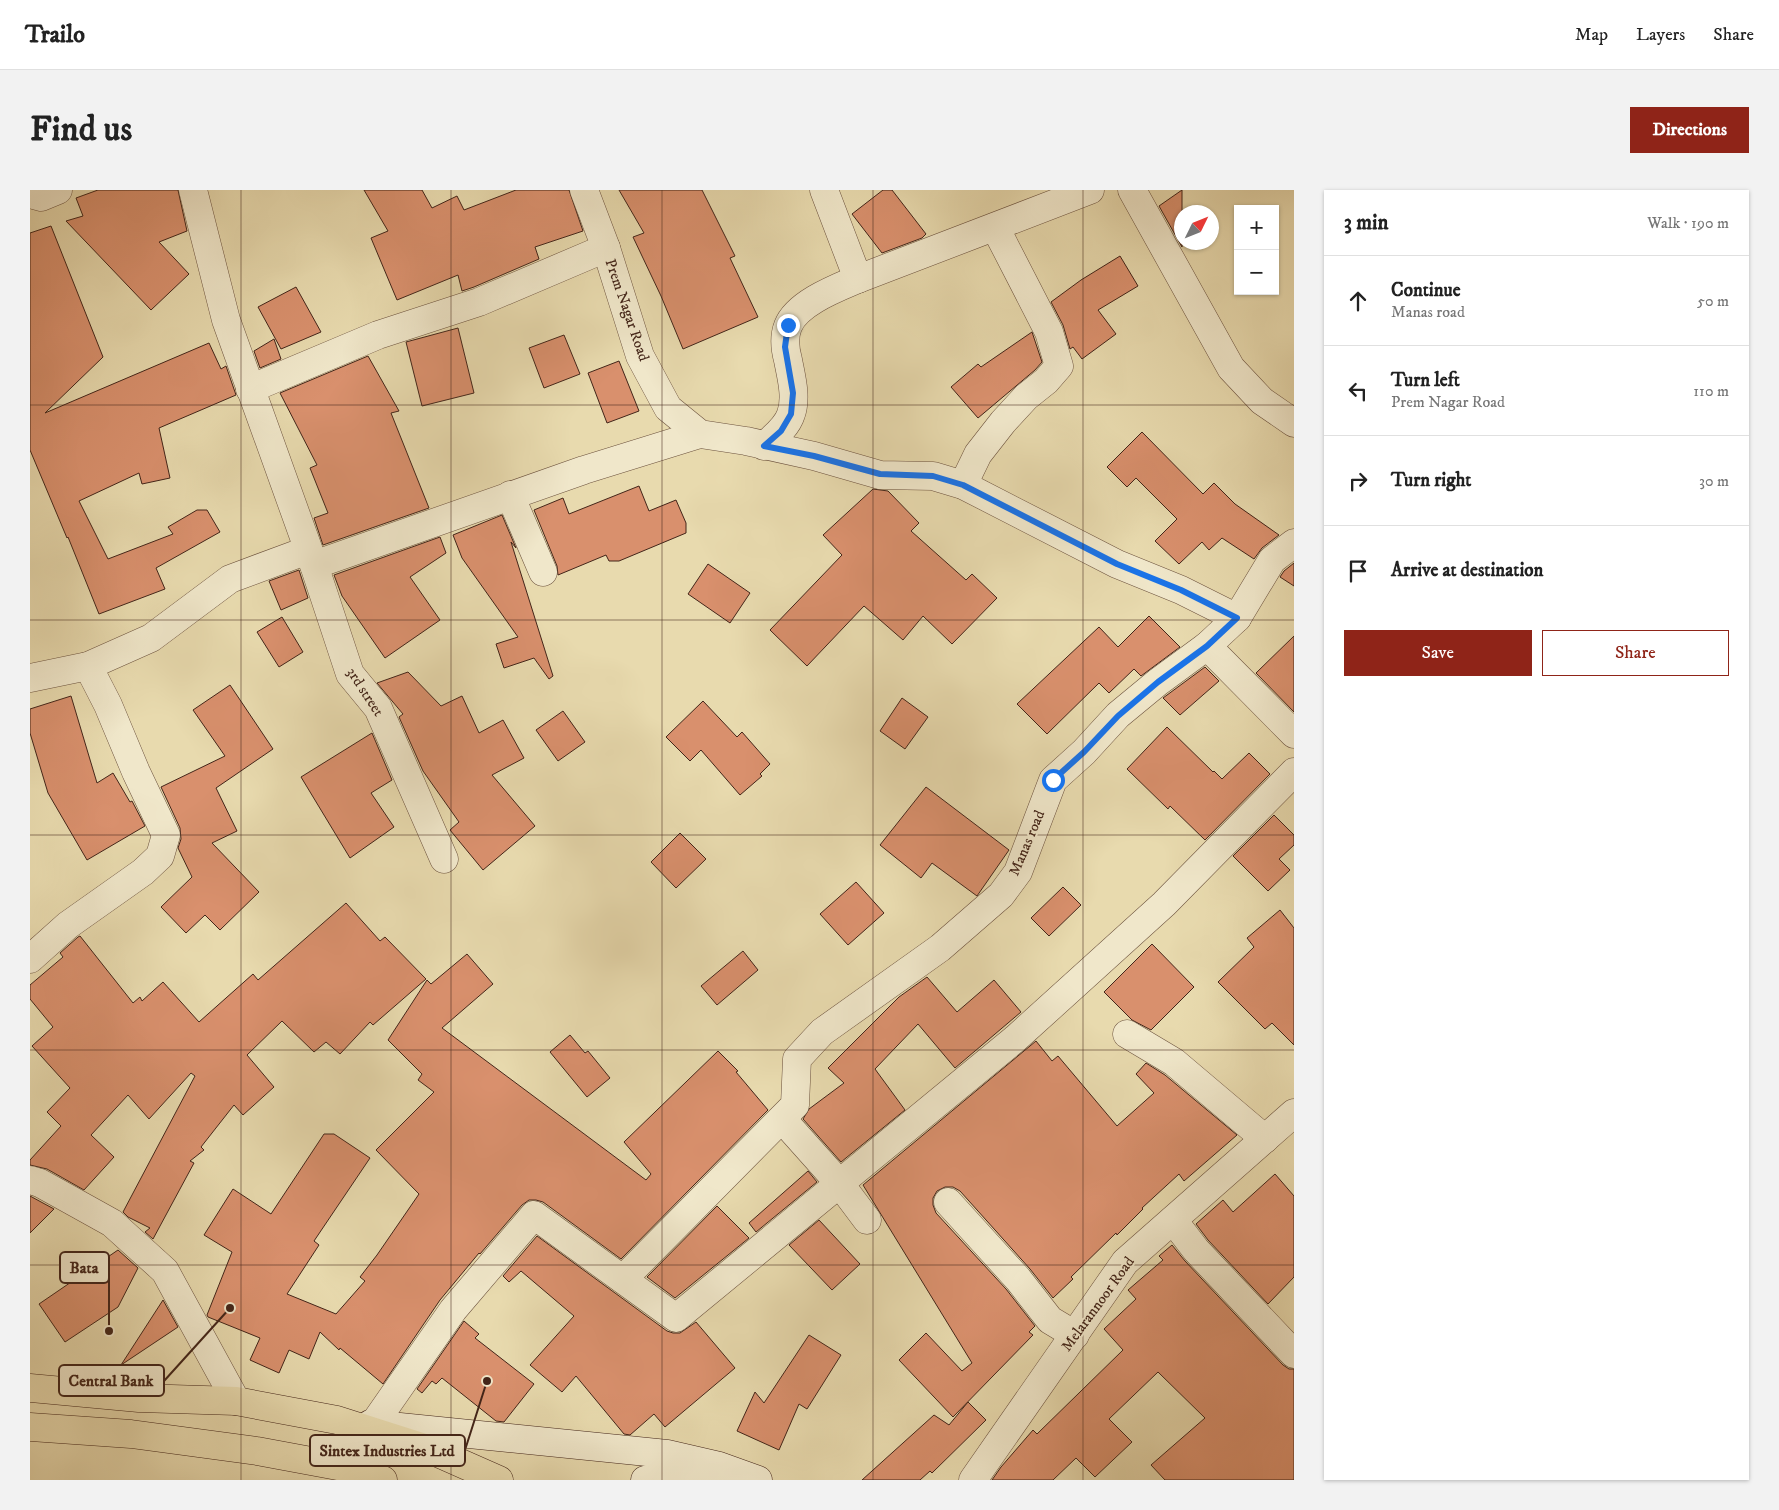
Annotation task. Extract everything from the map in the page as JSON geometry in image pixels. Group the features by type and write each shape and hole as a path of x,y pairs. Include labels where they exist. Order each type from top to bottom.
{"main road":[{"path":"30,1388 139,1398 236,1401 337,1420 430,1450 499,1480"},
{"path":"30,1427 131,1434 257,1451 354,1469 383,1480"}],"street":[{"path":"30,194 41,197 58,190"},
{"name":"3rd street","path":"193,190 226,320 311,558 350,674 378,708 444,859"},
{"name":"Prem Nagar Road","path":"584,190 606,248 640,356 668,408 700,434"},
{"path":"824,190 858,279"},
{"path":"764,446 781,431 791,414 793,393 785,347 788,325 801,310 820,296 858,279 1090,190"},
{"path":"1132,190 1231,368 1262,400 1294,423"},
{"path":"963,485 978,454 1003,422 1059,366 1049,332 995,227"},
{"path":"250,389 378,335 480,302 606,248"},
{"path":"30,678 88,666 151,638 230,579 311,558 700,434 746,441 814,456 880,474 933,476 963,485 1117,564 1181,590 1237,618 1272,560 1294,543"},
{"path":"510,495 543,572"},
{"name":"Manas road","path":"623,1279 795,1105 797,1059 822,1032 940,948 1001,895 1018,872 1053,780 1084,752 1118,716 1158,682 1207,646 1237,618"},
{"path":"1207,646 1294,734"},
{"path":"30,959 68,925 143,872 160,856 166,835 136,772 108,705 88,666"},
{"path":"373,1424 453,1310 534,1215 676,1318 1015,1039 1157,910 1294,772"},
{"path":"1128,1034 1174,1062 1265,1139"},
{"name":"Melarannoor Road","path":"974,1480 1124,1262 1294,1113"},
{"path":"782,1119 840,1184 867,1220"},
{"path":"30,1180 40,1183 112,1224 165,1271 236,1401"},
{"path":"948,1202 1018,1279 1050,1320 1075,1335"},
{"path":"1173,1220 1196,1250 1294,1354"},
{"path":"337,1420 666,1454 719,1466 747,1476"},
{"path":"645,1480 663,1475 747,1476"}],"building":[{"path":"98,190 178,190 187,231 159,242 189,274 151,310 66,221 83,216 76,198"},
{"path":"364,190 422,190 432,208 457,196 464,210 516,190 569,190 583,231 535,247 539,259 474,287 462,291 458,275 397,300 371,238 388,231"},
{"path":"619,190 702,190 735,256 730,258 758,317 683,349 661,296 633,237 644,233"},
{"path":"883,190 892,190 926,234 922,238 882,253 852,214"},
{"path":"1182,190 1182,205 1174,205 1174,233 1159,206"},
{"path":"51,226 103,357 45,413 209,343 221,369 226,366 236,395 159,428 170,478 142,484 139,473 79,501 108,559 173,534 168,527 197,510 207,510 220,532 156,568 165,589 99,614 30,450 30,233"},
{"path":"1120,256 1138,286 1098,310 1116,334 1082,359 1073,347 1070,349 1063,325 1051,302 1081,280"},
{"path":"296,287 321,332 281,349 258,307"},
{"path":"458,328 474,393 422,406 406,342"},
{"path":"1032,332 1042,362 978,418 951,387 978,364 981,367"},
{"path":"564,335 580,374 544,388 529,348"},
{"path":"274,339 281,359 260,368 254,351"},
{"path":"368,356 399,411 391,413 429,508 323,545 314,518 328,513 310,468 317,465 280,393"},
{"path":"619,361 639,411 607,423 588,373"},
{"path":"1142,432 1203,494 1214,483 1235,504 1279,535 1262,548 1254,559 1222,538 1209,550 1202,542 1179,564 1155,541 1177,519 1136,478 1127,487 1107,467"},
{"path":"639,486 649,511 676,500 686,523 686,533 619,561 609,561 606,555 558,575 557,566 534,510 563,498 569,514"},
{"path":"873,489 888,491 919,523 911,531 966,580 972,574 997,598 952,644 923,616 903,640 864,606 807,666 770,630 842,555 823,535"},
{"path":"502,515 516,548 511,542 553,676 549,679 534,658 504,668 496,644 518,637 462,558 453,535"},
{"path":"440,537 446,553 410,577 440,620 385,658 342,596 334,575"},
{"path":"1294,563 1294,586 1280,577"},
{"path":"708,564 750,593 730,623 688,594"},
{"path":"299,570 308,598 281,610 269,581"},
{"path":"1149,616 1180,647 1141,676 1134,669 1109,693 1099,683 1047,734 1017,704 1099,627 1118,647"},
{"path":"282,617 303,652 279,667 257,632"},
{"path":"1294,636 1294,712 1256,673"},
{"path":"1205,667 1219,681 1180,715 1163,698"},
{"path":"408,672 441,706 462,696 479,733 503,720 524,758 492,775 535,826 483,870 450,830 459,822 423,771 399,717 403,714 377,683"},
{"path":"230,685 273,749 216,788 237,831 212,843 259,892 220,930 205,915 186,933 161,907 192,877 178,848 181,839 180,828 161,787 225,756 193,710"},
{"path":"71,696 97,783 113,773 130,802 132,801 145,826 87,860 48,793 30,733 30,709"},
{"path":"902,698 928,717 905,749 880,731"},
{"path":"703,701 737,737 742,732 770,764 760,774 762,776 740,795 701,750 690,761 666,737"},
{"path":"563,711 585,742 558,761 536,730"},
{"path":"1167,727 1222,779 1249,753 1270,774 1205,840 1170,806 1168,809 1127,769"},
{"path":"372,733 392,780 371,793 394,827 350,858 301,777"},
{"path":"926,787 1009,850 977,896 932,863 921,878 880,845"},
{"path":"1274,815 1294,835 1294,845 1279,859 1290,870 1268,891 1233,856"},
{"path":"680,833 706,859 676,888 651,862"},
{"path":"856,882 884,913 848,945 820,914"},
{"path":"1063,887 1081,905 1049,936 1031,918"},
{"path":"346,903 380,941 385,937 426,979 373,1025 370,1022 340,1054 326,1042 314,1052 282,1021 247,1055 274,1087 243,1115 234,1105 201,1147 204,1150 190,1161 194,1163 153,1239 145,1232 150,1228 128,1217 123,1212 195,1076 191,1073 149,1119 128,1095 91,1135 114,1157 84,1190 47,1169 30,1165 30,1160 61,1126 47,1112 70,1088 32,1046 53,1027 30,999 30,985 63,957 60,953 78,937 80,936 133,1003 140,997 142,1001 163,982 199,1022 253,974 258,980"},
{"path":"1280,910 1294,928 1294,1045 1272,1023 1265,1029 1218,982 1254,947 1247,938"},
{"path":"1152,944 1194,987 1151,1030 1132,1020 1104,992"},
{"path":"743,951 758,970 717,1005 701,986"},
{"path":"467,954 493,984 442,1028 646,1180 651,1174 624,1142 718,1051 738,1071 736,1072 768,1110 621,1259 543,1202 529,1200 522,1205 479,1253 440,1300 383,1384 340,1348 339,1350 320,1332 309,1359 289,1350 279,1373 250,1360 260,1338 207,1315 232,1252 204,1235 233,1189 271,1214 324,1134 334,1134 370,1158 314,1241 319,1245 287,1294 336,1314 365,1281 360,1277 419,1194 376,1150 434,1092 418,1080 422,1074 388,1040 427,980 431,984"},
{"path":"927,977 957,1012 994,980 1021,1012 955,1068 918,1024 875,1069 905,1110 841,1162 803,1119 809,1109 844,1083 828,1068 899,997"},
{"path":"570,1035 585,1053 588,1051 610,1078 587,1097 550,1052"},
{"path":"1036,1041 1052,1061 1058,1056 1117,1126 1154,1093 1136,1074 1146,1063 1165,1075 1237,1135 1184,1181 1179,1174 1071,1277 1073,1279 1053,1298 1030,1269 960,1191 953,1187 945,1187 937,1191 933,1198 936,1213 1006,1289 1035,1326 1029,1332 1033,1335 953,1417 899,1360 926,1333 962,1371 972,1363 863,1185"},
{"path":"808,1171 817,1182 756,1232 749,1223"},
{"path":"1275,1174 1294,1196 1294,1277 1268,1304 1208,1240 1196,1224 1223,1200 1233,1212"},
{"path":"30,1196 54,1209 30,1233"},
{"path":"717,1206 749,1238 675,1298 647,1277"},
{"path":"819,1220 860,1264 832,1290 789,1245"},
{"path":"537,1236 667,1331 680,1333 696,1322 735,1368 665,1427 654,1414 630,1435 624,1434 576,1376 562,1392 530,1365 574,1316 521,1271 509,1282 503,1276"},
{"path":"1172,1245 1283,1365 1289,1369 1294,1369 1294,1480 1165,1480 1151,1465 1205,1418 1158,1372 1109,1419 1132,1442 1095,1477 1076,1458 1053,1480 992,1480 1033,1430 1037,1434 1123,1350 1104,1329 1136,1299 1128,1290 1163,1260 1159,1256"},
{"path":"118,1250 138,1268 118,1307 65,1342 39,1304"},
{"path":"163,1300 178,1327 121,1365"},
{"path":"464,1321 479,1334 475,1338 534,1384 504,1422 496,1421 442,1378 436,1384 432,1381 422,1393 417,1389"},
{"path":"809,1335 841,1355 807,1409 799,1404 779,1450 737,1431 755,1392 764,1403"},
{"path":"968,1402 986,1420 932,1473 930,1471 920,1480 862,1480 934,1415 949,1425"}],"place":[{"name":"Central Bank","path":"230,1308"},
{"name":"Bata","path":"109,1331"},
{"name":"Sintex Industries Ltd","path":"487,1381"}],"route":[{"path":"788,325 785,347 793,393 791,414 781,431 764,446 814,456 880,474 933,476 963,485 1117,564 1181,590 1237,618 1207,646 1158,682 1118,716 1084,752 1053,780"}]}
